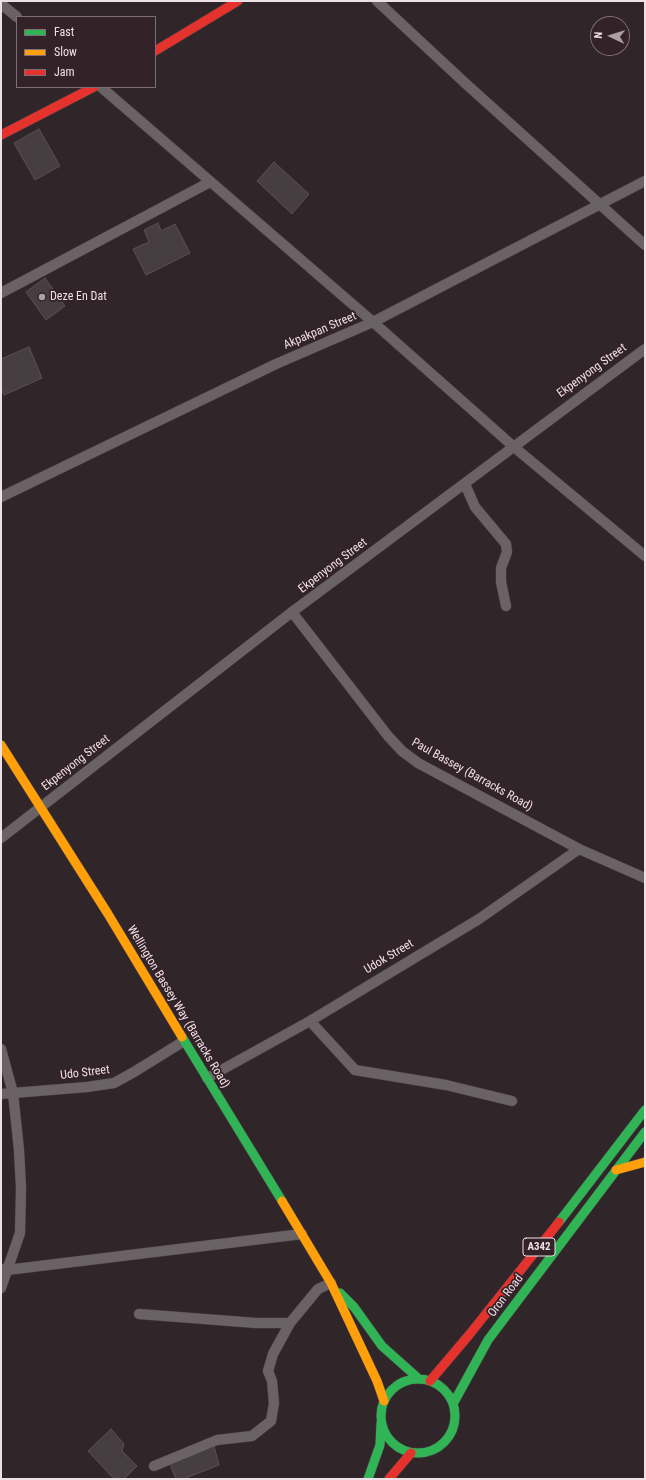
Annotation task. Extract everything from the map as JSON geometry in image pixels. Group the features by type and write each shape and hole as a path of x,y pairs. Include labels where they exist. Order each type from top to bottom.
{"main road":[{"path":"156,50 238,1"},
{"path":"1,135 92,88"},
{"name":"Wellington Bassey Way (Barracks Road)","path":"1,745 108,914 331,1283"},
{"name":"A342","path":"430,1381 546,1239 645,1110"},
{"name":"Oron Road","path":"453,1404 488,1340 645,1132"},
{"path":"616,1170 645,1162"},
{"path":"331,1283 354,1307 382,1346 419,1379"},
{"path":"331,1283 377,1381 384,1401"},
{"path":"368,1479 380,1445 381,1412 384,1401 390,1392 398,1385 408,1380 419,1379 430,1381 440,1386 448,1394 453,1404"},
{"name":"A342","path":"411,1453 422,1453 432,1450 442,1444 449,1436 455,1415 453,1404"},
{"path":"381,1423 385,1433 392,1442 401,1449 411,1453 389,1479"}],"street":[{"path":"377,1 465,83 645,245"},
{"path":"1,4 16,16"},
{"path":"102,88 373,322 514,447 645,556"},
{"name":"Akpakpan Street","path":"1,497 276,364 373,322 645,181"},
{"path":"1,293 210,182"},
{"name":"Ekpenyong Street","path":"1,838 292,612 645,349"},
{"path":"465,484 475,506 506,544 507,552 500,568 506,606"},
{"name":"Paul Bassey (Barracks Road)","path":"292,612 402,752 418,763 579,849 645,878"},
{"name":"Udok Street","path":"207,1078 310,1021 479,918 579,849"},
{"path":"310,1021 355,1070 446,1085 512,1101"},
{"name":"Udo Street","path":"1,1094 87,1087 114,1083 184,1041"},
{"path":"1,1049 13,1093 22,1188 20,1232 4,1269 1,1288"},
{"path":"4,1269 302,1234"},
{"path":"154,1466 217,1440 252,1436 271,1421 274,1403 272,1381 268,1371 273,1354 290,1323 318,1289 331,1283"},
{"path":"139,1314 256,1323 290,1323"}],"building":[{"path":"39,129 60,166 35,180 14,143"},
{"path":"274,162 309,194 292,214 257,181"},
{"path":"158,223 161,231 175,224 190,253 146,275 133,249 149,242 144,230"},
{"path":"45,278 65,306 46,320 26,292"},
{"path":"29,347 42,378 4,395 1,388 1,359"},
{"path":"111,1429 124,1444 122,1451 137,1466 124,1479 114,1479 88,1451"},
{"path":"214,1446 219,1465 183,1479 176,1479 169,1462"}],"traffic: fast":[{"path":"182,1037 282,1201"},
{"path":"559,1222 645,1110"},
{"path":"453,1404 488,1340 645,1132"},
{"path":"340,1293 354,1307 382,1346 419,1379"},
{"path":"418,1379 432,1382 444,1390 452,1402 455,1416 452,1430 444,1442 432,1450 418,1453 404,1450 392,1442 384,1430 381,1416 384,1402 392,1390 404,1382 418,1379"},
{"path":"368,1479 380,1445 381,1423"}],"traffic: slow":[{"path":"1,745 108,914 182,1037"},
{"path":"616,1170 645,1162"},
{"path":"282,1201 331,1283 377,1381 384,1401"}],"traffic: jam":[{"path":"156,50 238,1"},
{"path":"1,135 92,88"},
{"path":"430,1381 469,1335 559,1222"},
{"path":"389,1479 411,1453"}],"place":[{"name":"Deze En Dat","path":"42,297"}]}
